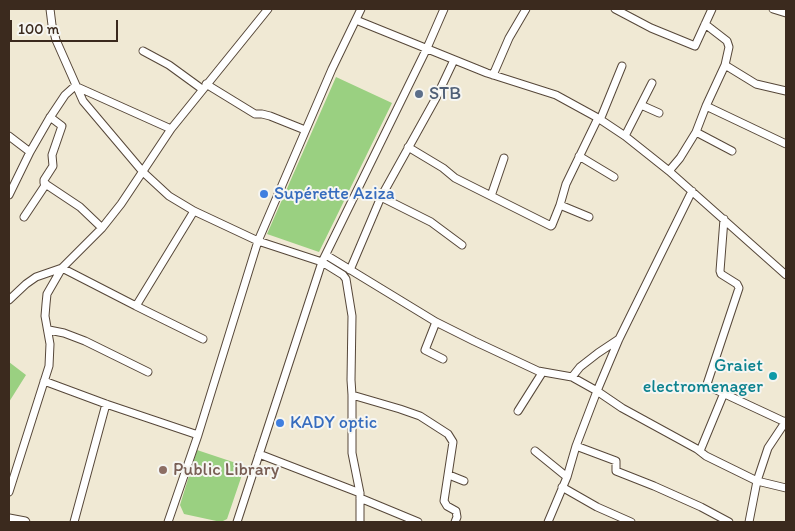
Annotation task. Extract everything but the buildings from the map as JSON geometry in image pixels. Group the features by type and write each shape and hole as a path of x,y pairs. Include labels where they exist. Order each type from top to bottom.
{"main road":[{"path":"9,519 25,522"}],"street":[{"path":"50,9 56,40 83,101 143,172 169,196 194,211 258,241 324,258 350,270 436,322 542,373 572,377 706,456 757,481 786,488"},
{"path":"9,492 51,356 46,316 47,294 62,268 102,228 143,172 171,129 268,9"},
{"path":"168,522 198,435 258,241 305,130 361,9"},
{"path":"237,522 324,258 427,48 444,9"},
{"path":"492,74 509,38 526,9"},
{"path":"614,9 651,28 695,46 712,9"},
{"path":"773,9 786,13"},
{"path":"356,20 454,60 556,94 599,119 626,136 669,171 786,275"},
{"path":"669,171 680,158 696,132 725,65 729,44 705,24"},
{"path":"143,51 255,114 270,116 305,130"},
{"path":"350,270 381,198 436,98 454,60"},
{"path":"725,65 756,84 786,91"},
{"path":"408,147 443,168 455,178 552,226 566,184 599,119 622,66"},
{"path":"626,136 652,83"},
{"path":"9,195 19,178 30,152 50,118 66,95 75,86"},
{"path":"75,86 171,129"},
{"path":"642,105 660,113"},
{"path":"706,106 786,144"},
{"path":"50,118 62,126 52,155 52,166 44,180 46,184 80,207 102,228"},
{"path":"696,132 732,151"},
{"path":"9,136 30,152"},
{"path":"579,156 614,177"},
{"path":"491,196 504,158"},
{"path":"24,217 46,184"},
{"path":"548,522 567,477 576,446 597,391 619,339 692,191"},
{"path":"381,198 431,222 462,246"},
{"path":"560,205 588,217"},
{"path":"136,306 194,211"},
{"path":"724,219 720,271 721,274 737,284 739,288 707,384 786,422 768,448 757,481 749,522"},
{"path":"324,258 342,275 347,284 352,316 352,453 360,496 360,522"},
{"path":"9,300 12,292 36,277 62,268 203,339"},
{"path":"436,322 425,350 443,359"},
{"path":"49,330 64,333 85,341 148,372"},
{"path":"572,377 598,353 619,339"},
{"path":"518,410 542,373"},
{"path":"44,381 198,435"},
{"path":"700,451 724,393"},
{"path":"352,395 420,416 448,434 453,442 444,501 447,506 456,511 455,522"},
{"path":"74,522 106,404"},
{"path":"576,446 616,461 616,471 662,489 729,522"},
{"path":"535,451 567,477"},
{"path":"259,454 418,522"},
{"path":"449,475 464,481"},
{"path":"562,487 597,507 630,522"}],"green space":[{"path":"336,77 392,103 319,252 267,234"},
{"path":"9,362 26,375 9,402"},
{"path":"197,450 245,466 227,519 221,522 184,514 180,505"}],"place":[{"name":"STB","path":"419,94"},
{"name":"Supérette Aziza","path":"264,194"},
{"name":"Graiet electromenager","path":"773,376"},
{"name":"KADY optic","path":"280,423"},
{"name":"Public Library","path":"163,470"}]}
